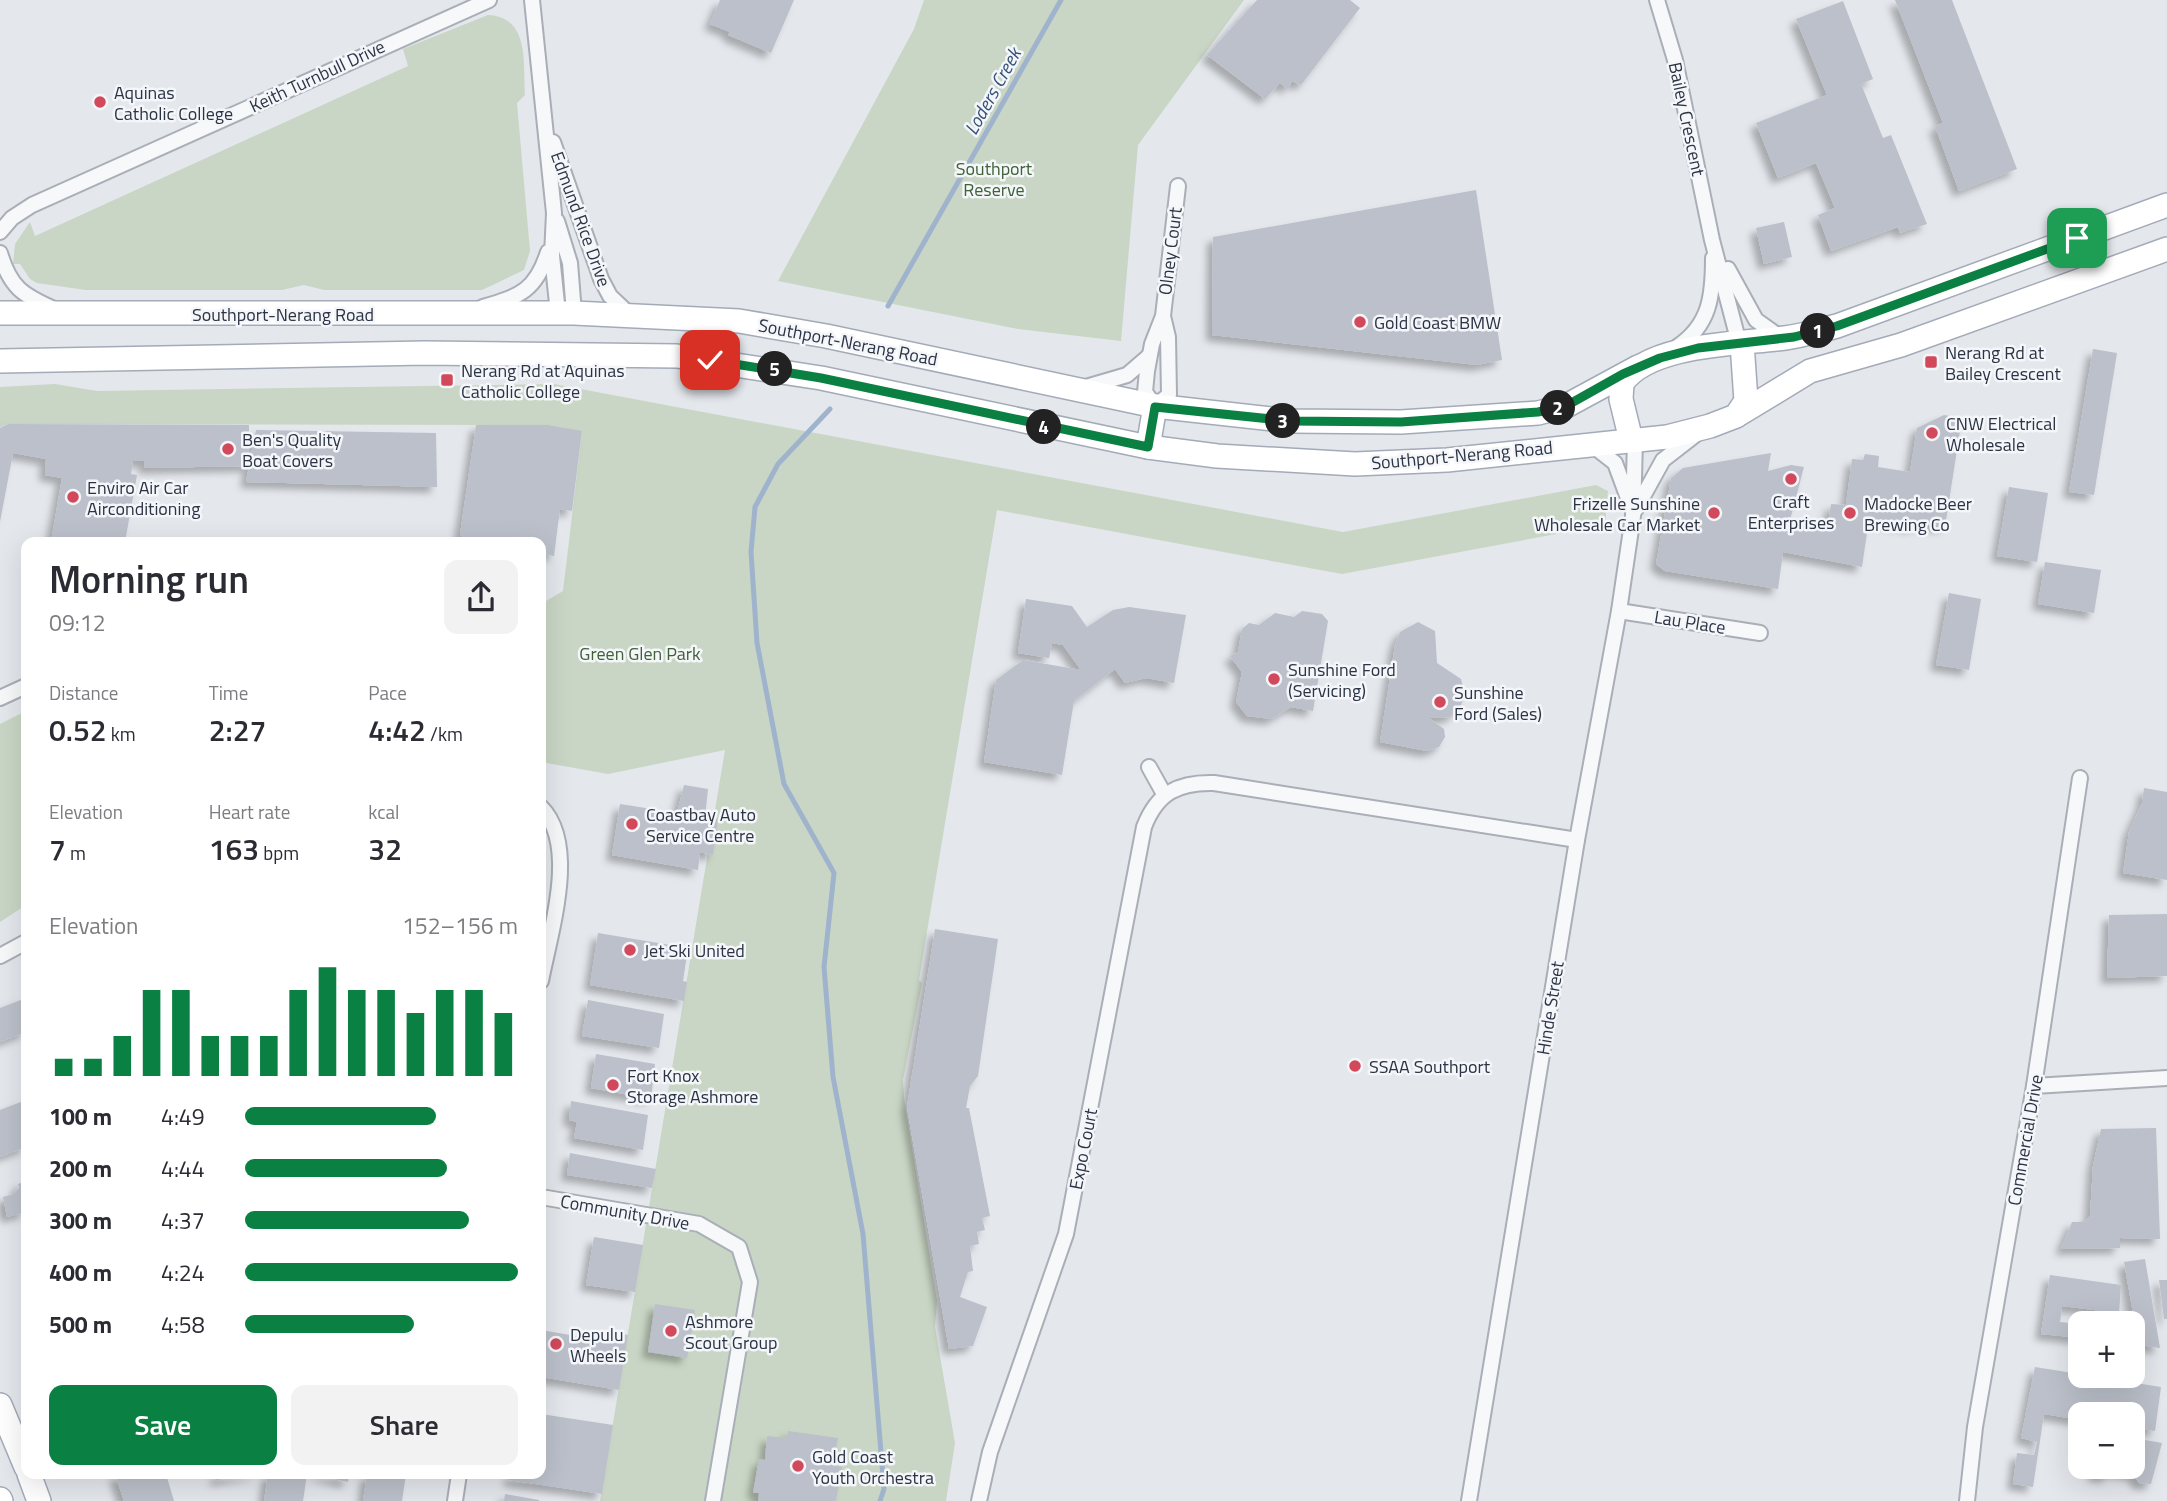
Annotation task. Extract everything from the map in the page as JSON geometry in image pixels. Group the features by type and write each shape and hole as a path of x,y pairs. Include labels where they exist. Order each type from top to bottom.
{"main road":[{"path":"1736,416 1746,401 1740,343 1787,338 1837,326 2167,205"},
{"path":"1736,416 1810,371 1901,345 2167,249"},
{"name":"Southport-Nerang Road","path":"0,313 566,313 739,321 825,336 1155,407 1290,421 1342,422 1538,412 1566,406 1637,367 1660,358 1698,348 1740,343"},
{"path":"566,313 567,352"},
{"name":"Southport-Nerang Road","path":"6,362 567,352 677,356 758,366 1148,447 1241,458 1354,464 1447,460 1589,443 1667,437 1736,416"},
{"path":"1633,440 1621,399 1622,383 1637,367"},
{"path":"1148,447 1155,407"},
{"path":"0,1405 21,1455"},
{"path":"31,1479 38,1501"}],"street":[{"name":"Keith Turnbull Drive","path":"0,232 12,218 32,205 489,0"},
{"name":"Edmund Rice Drive","path":"532,0 554,213 553,279 566,313"},
{"name":"Bailey Crescent","path":"1657,0 1675,60 1712,240 1740,343"},
{"name":"Edmund Rice Drive","path":"544,118 601,279 610,296 629,314"},
{"name":"Olney Court","path":"1163,316 1168,337 1169,395 1155,407 1145,392 1149,356 1163,316 1178,186"},
{"name":"Edmund Rice Drive","path":"554,213 570,263 566,313"},
{"name":"Edmund Rice Drive","path":"451,313 508,300 529,289 543,269 553,230"},
{"name":"Bailey Crescent","path":"1660,358 1692,337 1708,313 1712,299 1712,240"},
{"path":"1712,240 1756,320 1771,334 1787,338"},
{"path":"0,253 8,278 16,287 66,314"},
{"path":"1070,389 1114,382 1136,370 1149,356"},
{"name":"Hinde Street","path":"1633,516 1648,482 1663,460 1710,426"},
{"name":"Hinde Street","path":"1469,1501 1577,840 1619,611 1633,516 1633,440"},
{"name":"Hinde Street","path":"1589,443 1615,463 1623,479 1633,516"},
{"name":"Lau Place","path":"1619,611 1760,633"},
{"path":"0,698 21,688"},
{"path":"1149,767 1164,794 1181,785 1214,783 1577,840"},
{"name":"Commercial Drive","path":"1967,1501 1975,1427 2034,1086 2080,778"},
{"name":"Expo Court","path":"979,1501 990,1452 1066,1234 1144,827 1149,813 1164,794"},
{"path":"546,814 555,828 560,848 558,886 546,953"},
{"path":"0,956 21,945"},
{"path":"2034,1086 2167,1078"},
{"name":"Community Drive","path":"546,1198 698,1224 739,1247 750,1282 713,1501"},
{"path":"455,1501 458,1479"}],"green space":[{"name":"Southport Reserve","path":"924,0 1244,0 1138,145 1121,341 1018,329 778,281 914,29"},
{"path":"488,15 502,18 511,24 522,44 525,95 517,103 530,251 524,270 482,290 324,290 304,285 282,290 86,290 37,283 30,279 20,264 13,264 15,244 30,222 35,236 408,66 403,49"},
{"name":"Green Glen Park","path":"55,384 97,391 554,384 1343,532 1596,485 1608,491 1605,525 1342,574 997,510 919,980 922,983 903,1080 937,1301 935,1327 955,1443 946,1501 600,1501 725,750 608,774 546,763 546,601 563,591 582,432 548,425 8,424 0,427 0,387"},
{"path":"21,714 21,908 0,922 0,724"}],"building":[{"path":"720,0 794,0 771,53 728,35 730,32 710,24"},
{"path":"1257,0 1350,0 1360,8 1301,85 1292,81 1288,89 1280,83 1265,99 1207,55"},
{"path":"1895,0 1952,0 2017,169 1959,191 1935,126 1943,123"},
{"path":"1843,1 1873,79 1861,84 1883,138 1891,135 1927,224 1900,233 1898,227 1831,251 1818,215 1835,208 1816,163 1778,178 1756,123 1827,95 1796,19"},
{"path":"1476,190 1502,360 1477,365 1212,335 1213,237"},
{"path":"1784,222 1792,257 1764,264 1756,228"},
{"path":"2093,349 2117,353 2094,495 2069,492"},
{"path":"1944,415 1962,418 1945,527 1916,523 1915,527 1869,519 1862,567 1783,552 1778,589 1665,571 1656,564 1671,478 1683,468 1771,453 1768,471 1791,465 1804,467 1789,524 1827,531 1831,504 1846,505 1852,459 1863,460 1865,454 1879,456 1878,467 1910,472 1917,428"},
{"path":"8,424 249,425 249,466 144,468 145,461 133,461 131,474 137,475 126,537 52,537 62,478 45,475 46,459 13,453 0,522 0,428"},
{"path":"476,425 548,425 582,431 572,511 560,509 554,556 546,554 546,537 460,535"},
{"path":"256,430 436,433 437,487 246,482"},
{"path":"2009,487 2048,493 2037,562 1997,556"},
{"path":"2045,562 2101,570 2094,613 2038,604"},
{"path":"1949,593 1981,599 1969,670 1936,665"},
{"path":"1026,599 1072,606 1087,627 1113,610 1129,607 1186,615 1174,683 1146,678 1125,683 1115,669 1074,701 1062,775 984,762 996,680 1023,660 1081,670 1063,645 1052,643 1049,658 1018,653"},
{"path":"1302,611 1322,614 1328,621 1313,711 1291,707 1271,719 1247,716 1236,702 1242,672 1230,656 1238,652 1242,629 1249,623 1259,625 1275,613 1294,617"},
{"path":"1418,622 1435,631 1437,663 1461,679 1465,694 1460,708 1450,717 1429,718 1444,729 1445,737 1439,747 1427,751 1380,742 1395,645 1400,632"},
{"path":"684,785 708,789 705,817 718,819 713,855 700,852 698,870 612,855 620,804 677,813"},
{"path":"2144,788 2167,792 2167,880 2123,873 2129,832 2142,803"},
{"path":"2167,914 2167,976 2107,978 2109,915"},
{"path":"935,929 998,939 978,1076 970,1086 966,1108 969,1108 990,1216 982,1218 985,1230 977,1232 979,1244 970,1246 973,1271 968,1272 960,1297 987,1307 973,1346 949,1349 907,1107"},
{"path":"598,933 688,948 683,981 687,982 684,1001 590,985"},
{"path":"21,1000 21,1034 0,1042 0,1008"},
{"path":"588,1000 664,1014 659,1048 582,1036"},
{"path":"596,1054 655,1064 651,1099 591,1088"},
{"path":"571,1101 648,1115 643,1150 574,1138 577,1122 569,1120"},
{"path":"21,1102 21,1149 0,1157 0,1110"},
{"path":"2156,1128 2160,1239 2120,1238 2120,1248 2061,1249 2072,1222 2085,1222 2090,1216 2093,1166 2101,1129"},
{"path":"570,1153 656,1169 652,1188 567,1175"},
{"path":"21,1183 21,1213 7,1217 3,1197 14,1194 19,1188 18,1184"},
{"path":"594,1237 643,1245 635,1292 586,1285"},
{"path":"2145,1259 2160,1348 2145,1346 2145,1311 2133,1311 2124,1262"},
{"path":"2050,1275 2121,1285 2119,1311 2062,1306 2060,1322 2068,1323 2068,1337 2041,1334"},
{"path":"2159,1280 2167,1280 2167,1319 2164,1319"},
{"name":"Ashmore Scout Group","path":"655,1304 695,1310 687,1358 648,1352"},
{"path":"600,1330 628,1335 619,1390 546,1378 546,1331 599,1340"},
{"path":"2035,1367 2068,1372 2068,1388 2145,1388 2145,1384 2161,1387 2155,1431 2145,1430 2145,1402 2068,1402 2068,1418 2044,1414 2033,1487 2013,1484 2017,1453 2034,1455 2037,1442 2021,1438"},
{"path":"546,1415 613,1425 602,1494 509,1480 546,1479"},
{"name":"Gold Coast Youth Orchestra","path":"788,1431 838,1438 833,1465 842,1467 836,1501 758,1501 759,1493 753,1493 759,1459 765,1460 767,1436 787,1438"},
{"path":"2145,1440 2162,1443 2151,1484 2139,1483 2136,1479 2145,1479"},
{"path":"117,1479 167,1479 174,1501 124,1501"},
{"path":"267,1479 306,1479 303,1501 264,1501"},
{"path":"366,1479 405,1479 402,1501 363,1501"},
{"path":"505,1494 539,1500 539,1501 504,1501"}],"waterway":[{"name":"Loders Creek","path":"888,306 1061,0"},
{"path":"830,409 778,464 755,507 751,552 757,643 784,784 834,873 824,967 833,1077 863,1234 884,1489 880,1501"}],"place":[{"name":"Aquinas Catholic College","path":"100,102"},
{"name":"Gold Coast BMW","path":"1360,322"},
{"name":"Nerang Rd at Bailey Crescent","path":"1931,362"},
{"name":"Nerang Rd at Aquinas Catholic College","path":"447,380"},
{"name":"CNW Electrical Wholesale","path":"1932,433"},
{"name":"Ben's Quality Boat Covers","path":"228,449"},
{"name":"Craft Enterprises","path":"1791,479"},
{"name":"Enviro Air Car Airconditioning","path":"73,497"},
{"name":"Frizelle Sunshine Wholesale Car Market","path":"1714,513"},
{"name":"Madocke Beer Brewing Co","path":"1850,513"},
{"name":"Sunshine Ford (Servicing)","path":"1274,679"},
{"name":"Sunshine Ford (Sales)","path":"1440,702"},
{"name":"Coastbay Auto Service Centre","path":"632,824"},
{"name":"Jet Ski United","path":"630,950"},
{"name":"SSAA Southport","path":"1355,1066"},
{"name":"Fort Knox Storage Ashmore","path":"613,1085"},
{"name":"Ashmore Scout Group","path":"671,1331"},
{"name":"Depulu Wheels","path":"556,1344"},
{"name":"Gold Coast Youth Orchestra","path":"798,1466"}],"route":[{"path":"710,360 821,378 1084,436 1148,447 1155,407 1236,417 1369,423 1538,412 1566,406 1589,396 1623,374 1660,358 1698,348 1794,337 1837,326 2077,238"}]}
